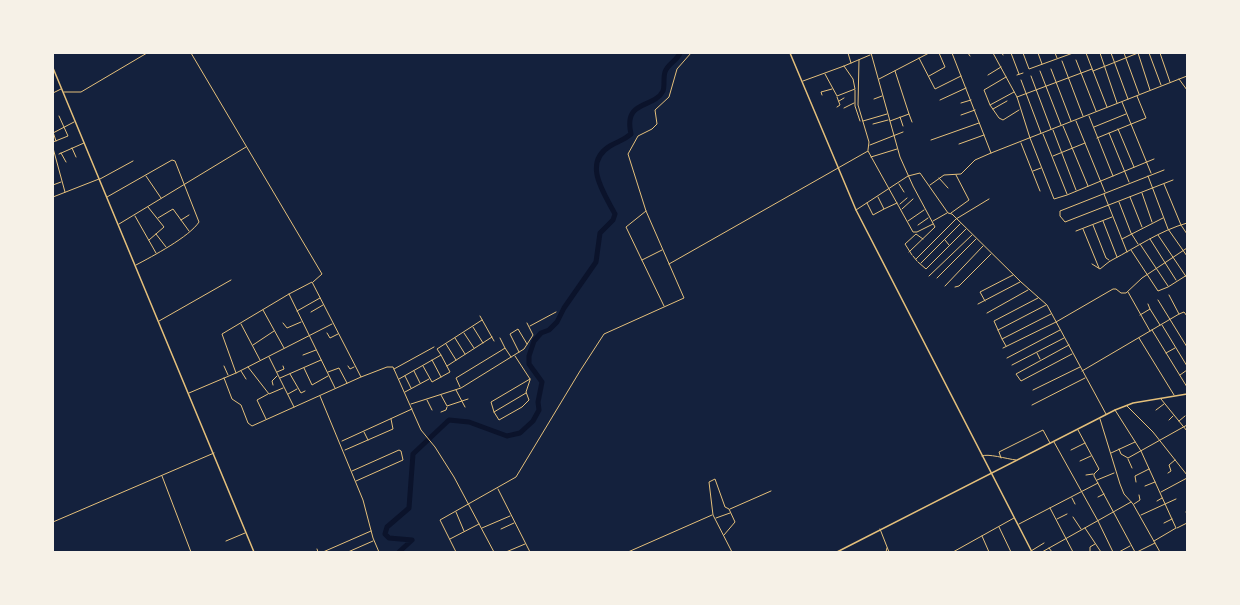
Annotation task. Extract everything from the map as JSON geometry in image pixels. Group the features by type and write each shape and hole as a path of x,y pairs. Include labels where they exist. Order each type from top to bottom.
{"main road":[{"path":"790,53 856,210 1032,551"},
{"path":"53,68 254,552"},
{"path":"837,552 1106,414 1127,405 1187,394"}],"street":[{"path":"63,92 81,92 147,53"},
{"path":"191,53 323,274 312,282 224,332 222,336 236,373"},
{"path":"456,552 440,521 518,474 602,336 684,298 646,211 628,154 640,134 652,129 657,124 655,110 669,97 677,68 691,53"},
{"path":"848,53 851,64"},
{"path":"878,80 929,53"},
{"path":"928,76 945,66 939,53"},
{"path":"952,53 967,88 991,153"},
{"path":"993,53 1017,97 1020,110 1053,198 1056,199 1101,182 1154,159"},
{"path":"1011,53 1018,75 1023,73"},
{"path":"1023,53 1029,69 1073,53"},
{"path":"1038,53 1042,64"},
{"path":"1055,53 1057,59"},
{"path":"1086,53 1107,107"},
{"path":"1100,53 1117,103"},
{"path":"1112,53 1128,99"},
{"path":"1097,138 1146,118 1124,53"},
{"path":"1017,97 1081,73 1104,67 1138,53 1150,90"},
{"path":"1149,53 1161,86"},
{"path":"1160,53 1170,82"},
{"path":"802,81 851,64 871,54 897,149 924,209 934,224 934,228 910,252"},
{"path":"919,58 928,76 937,89 962,76"},
{"path":"1076,60 1096,112"},
{"path":"858,61 858,105 861,121"},
{"path":"1062,61 1084,117"},
{"path":"670,264 868,151 870,145 855,103 853,79 844,66"},
{"path":"988,75 1001,67"},
{"path":"1051,69 1071,122"},
{"path":"895,71 912,122"},
{"path":"1040,71 1061,126"},
{"path":"825,73 839,101 840,106 837,108"},
{"path":"1031,76 1077,191"},
{"path":"930,185 946,174 956,175 964,172 975,160 991,153 1187,76"},
{"path":"1007,77 984,88 990,105 999,118 1003,120 1020,110"},
{"path":"1179,79 1187,90"},
{"path":"1021,80 1067,195"},
{"path":"822,95 821,92 832,88"},
{"path":"940,100 967,88"},
{"path":"53,93 62,89"},
{"path":"837,96 855,89"},
{"path":"990,105 1014,92"},
{"path":"874,99 883,96"},
{"path":"839,101 844,98"},
{"path":"962,103 971,100"},
{"path":"993,109 1008,101"},
{"path":"1122,102 1151,174"},
{"path":"844,108 855,103"},
{"path":"961,115 975,110"},
{"path":"861,121 887,114"},
{"path":"873,124 889,121 909,114"},
{"path":"1093,127 1127,114"},
{"path":"1089,115 1113,176"},
{"path":"53,142 68,136 59,116"},
{"path":"900,117 903,126"},
{"path":"1076,120 1127,253"},
{"path":"56,141 53,132 76,122"},
{"path":"931,140 980,123"},
{"path":"1063,125 1088,186"},
{"path":"1118,129 1134,168"},
{"path":"870,145 903,132"},
{"path":"1109,133 1129,183"},
{"path":"959,144 984,135"},
{"path":"1020,142 1040,191"},
{"path":"59,154 84,143"},
{"path":"1052,156 1085,143"},
{"path":"118,224 247,146"},
{"path":"72,148 76,157"},
{"path":"871,157 897,149"},
{"path":"53,150 65,192"},
{"path":"868,151 914,232 934,224"},
{"path":"61,153 66,162"},
{"path":"107,197 174,160 199,222 189,232 166,248 136,265"},
{"path":"53,197 99,179 133,161"},
{"path":"1032,171 1042,168"},
{"path":"1164,170 1060,211 1060,216 1065,222 1173,180"},
{"path":"856,210 908,176 920,173 930,185 948,213"},
{"path":"146,175 161,199"},
{"path":"933,221 950,213 969,200 956,175"},
{"path":"1148,176 1168,229 1187,256"},
{"path":"939,178 948,188"},
{"path":"53,185 61,182"},
{"path":"898,183 904,192"},
{"path":"1164,183 1181,225 1187,234"},
{"path":"1141,193 1153,223"},
{"path":"878,196 884,209"},
{"path":"1130,197 1142,228"},
{"path":"899,205 907,198"},
{"path":"901,210 913,199"},
{"path":"916,259 956,218 989,199"},
{"path":"866,203 872,215 897,202"},
{"path":"1119,202 1132,233 1168,287"},
{"path":"148,207 164,227 149,240"},
{"path":"158,218 172,209 189,232"},
{"path":"908,221 924,209"},
{"path":"646,211 626,226 664,307"},
{"path":"950,213 1013,275 1047,305 1106,414"},
{"path":"134,215 157,254"},
{"path":"181,220 189,215"},
{"path":"918,225 929,217"},
{"path":"1076,231 1113,217"},
{"path":"1122,239 1164,218"},
{"path":"1103,221 1118,257"},
{"path":"1100,269 1110,260 1127,253 1139,244 1168,229 1187,223"},
{"path":"920,264 960,224"},
{"path":"1093,225 1106,258 1110,260"},
{"path":"923,239 916,234 905,244 912,256 926,269 966,228"},
{"path":"1083,229 1100,269"},
{"path":"156,234 166,248"},
{"path":"930,276 972,234"},
{"path":"1158,234 1187,278"},
{"path":"937,278 976,238"},
{"path":"944,239 950,245"},
{"path":"1150,239 1176,281"},
{"path":"945,286 984,246"},
{"path":"1003,348 1056,322 1113,289 1124,294 1142,278 1187,248"},
{"path":"642,260 662,249"},
{"path":"1131,250 1158,291 1168,287 1186,275"},
{"path":"955,287 959,286 991,253"},
{"path":"1092,264 1100,269"},
{"path":"985,301 980,292 1013,275"},
{"path":"159,321 231,280"},
{"path":"312,282 361,377"},
{"path":"978,304 1021,282"},
{"path":"987,312 1029,290"},
{"path":"1127,292 1140,315 1187,387"},
{"path":"289,294 335,389"},
{"path":"1169,295 1179,314"},
{"path":"297,311 320,298"},
{"path":"1006,347 994,321 1039,298"},
{"path":"1158,300 1187,347"},
{"path":"1148,304 1187,366"},
{"path":"311,312 324,305"},
{"path":"998,330 1047,305"},
{"path":"1140,315 1150,309"},
{"path":"262,310 284,348"},
{"path":"529,327 556,312"},
{"path":"1082,371 1179,314 1184,312 1187,316"},
{"path":"1002,339 1051,313"},
{"path":"480,316 494,341"},
{"path":"423,365 432,382 450,372 437,349 482,320"},
{"path":"283,323 287,328 302,321"},
{"path":"240,323 260,360"},
{"path":"411,404 461,388 520,352 533,334 527,323"},
{"path":"188,393 236,373 333,324"},
{"path":"472,326 483,343"},
{"path":"520,352 510,334 518,329 527,344"},
{"path":"1007,358 1060,330"},
{"path":"253,346 274,331"},
{"path":"464,332 474,348"},
{"path":"328,333 330,338 338,334"},
{"path":"447,366 492,337"},
{"path":"455,338 465,354"},
{"path":"500,338 511,358"},
{"path":"1012,365 1064,338"},
{"path":"1139,338 1175,396"},
{"path":"446,344 456,360"},
{"path":"1069,346 1016,373 1020,381 1073,353"},
{"path":"394,369 434,347"},
{"path":"461,388 456,378 505,348"},
{"path":"1166,353 1176,348"},
{"path":"303,355 316,350"},
{"path":"1036,352 1041,360"},
{"path":"398,379 441,355"},
{"path":"515,355 530,379 526,393 529,401 501,420 494,412 491,402 530,379"},
{"path":"269,356 294,407"},
{"path":"279,378 322,360"},
{"path":"432,360 441,377"},
{"path":"224,366 228,376"},
{"path":"248,366 268,394"},
{"path":"276,373 284,368 283,366"},
{"path":"348,366 350,369 355,367"},
{"path":"224,378 232,399 241,405 250,425 254,425 361,377 387,366 391,366 394,369 411,404 419,426 447,466 494,552"},
{"path":"1033,390 1080,367"},
{"path":"304,368 312,385 329,375"},
{"path":"327,372 339,368 347,384"},
{"path":"241,370 246,379"},
{"path":"414,370 420,383"},
{"path":"1179,375 1187,370"},
{"path":"290,373 301,393 305,391"},
{"path":"404,375 412,388"},
{"path":"273,384 272,381 278,376"},
{"path":"1032,405 1086,377"},
{"path":"405,392 430,378"},
{"path":"266,420 257,400 284,388"},
{"path":"287,394 298,389"},
{"path":"456,390 465,407"},
{"path":"494,412 526,393"},
{"path":"441,395 447,406"},
{"path":"320,396 367,512 374,540 379,551 375,552"},
{"path":"441,412 447,409 447,406 468,399"},
{"path":"1160,399 1187,431"},
{"path":"427,400 432,410"},
{"path":"1156,410 1164,404"},
{"path":"1127,405 1160,441 1187,475"},
{"path":"342,442 412,409"},
{"path":"1115,410 1141,451 1176,528"},
{"path":"1169,420 1174,415"},
{"path":"1179,421 1185,416"},
{"path":"1099,418 1115,473 1124,493 1133,504 1160,552"},
{"path":"345,450 394,428 391,419"},
{"path":"1128,458 1187,425"},
{"path":"1078,429 1099,469 1094,474 1090,473 1086,475"},
{"path":"1001,458 999,452 1042,430 1050,443"},
{"path":"364,431 368,440"},
{"path":"1054,442 1098,521 1113,552"},
{"path":"1110,453 1135,442"},
{"path":"1071,450 1086,443"},
{"path":"1118,449 1121,454 1128,458 1132,468"},
{"path":"351,472 399,450 401,451 403,460 355,481"},
{"path":"53,522 214,453"},
{"path":"983,455 1017,460"},
{"path":"1080,461 1092,455"},
{"path":"1168,473 1171,471 1169,465 1175,460"},
{"path":"1136,482 1135,476 1150,469"},
{"path":"1097,480 1115,473"},
{"path":"1094,474 1130,546 1136,552 1155,543"},
{"path":"162,476 191,552"},
{"path":"1160,492 1187,478"},
{"path":"724,535 735,523 729,509 725,507 716,481 713,480 709,482 712,515 732,552"},
{"path":"1144,486 1155,481"},
{"path":"1018,525 1098,483"},
{"path":"497,488 530,552"},
{"path":"729,509 771,491"},
{"path":"1098,497 1104,494"},
{"path":"1133,504 1140,500 1139,495"},
{"path":"1071,497 1075,504"},
{"path":"1157,501 1163,498"},
{"path":"1140,516 1176,499"},
{"path":"1042,552 1131,502"},
{"path":"1050,507 1073,552"},
{"path":"456,512 464,531"},
{"path":"715,519 731,513"},
{"path":"1056,520 1067,514"},
{"path":"628,552 712,515"},
{"path":"482,528 511,516"},
{"path":"1073,517 1082,530"},
{"path":"953,552 1014,518"},
{"path":"1164,523 1172,518"},
{"path":"501,528 515,522"},
{"path":"1154,541 1187,523"},
{"path":"450,539 480,524"},
{"path":"998,527 1011,552"},
{"path":"1085,528 1101,552"},
{"path":"880,529 889,552"},
{"path":"323,552 371,530"},
{"path":"226,541 246,532"},
{"path":"982,536 989,552"},
{"path":"348,552 374,540"},
{"path":"1032,551 1044,543"},
{"path":"506,552 525,544"},
{"path":"1090,552 1090,547 1095,544"},
{"path":"1119,552 1130,546"},
{"path":"886,552 887,548"},
{"path":"960,548 962,552"},
{"path":"1049,548 1052,552"}],"waterway":[{"path":"399,552 412,540 389,538 385,534 387,527 409,508 413,454 449,420 469,422 507,436 520,433 533,421 539,410 538,402 542,382 529,364 529,356 534,341 541,333 549,330 557,322 564,308 596,262 600,233 613,220 615,214 601,188 596,169 597,161 602,153 610,146 631,134 631,115 641,106 659,97 663,91 664,74 666,69 680,53"}]}
